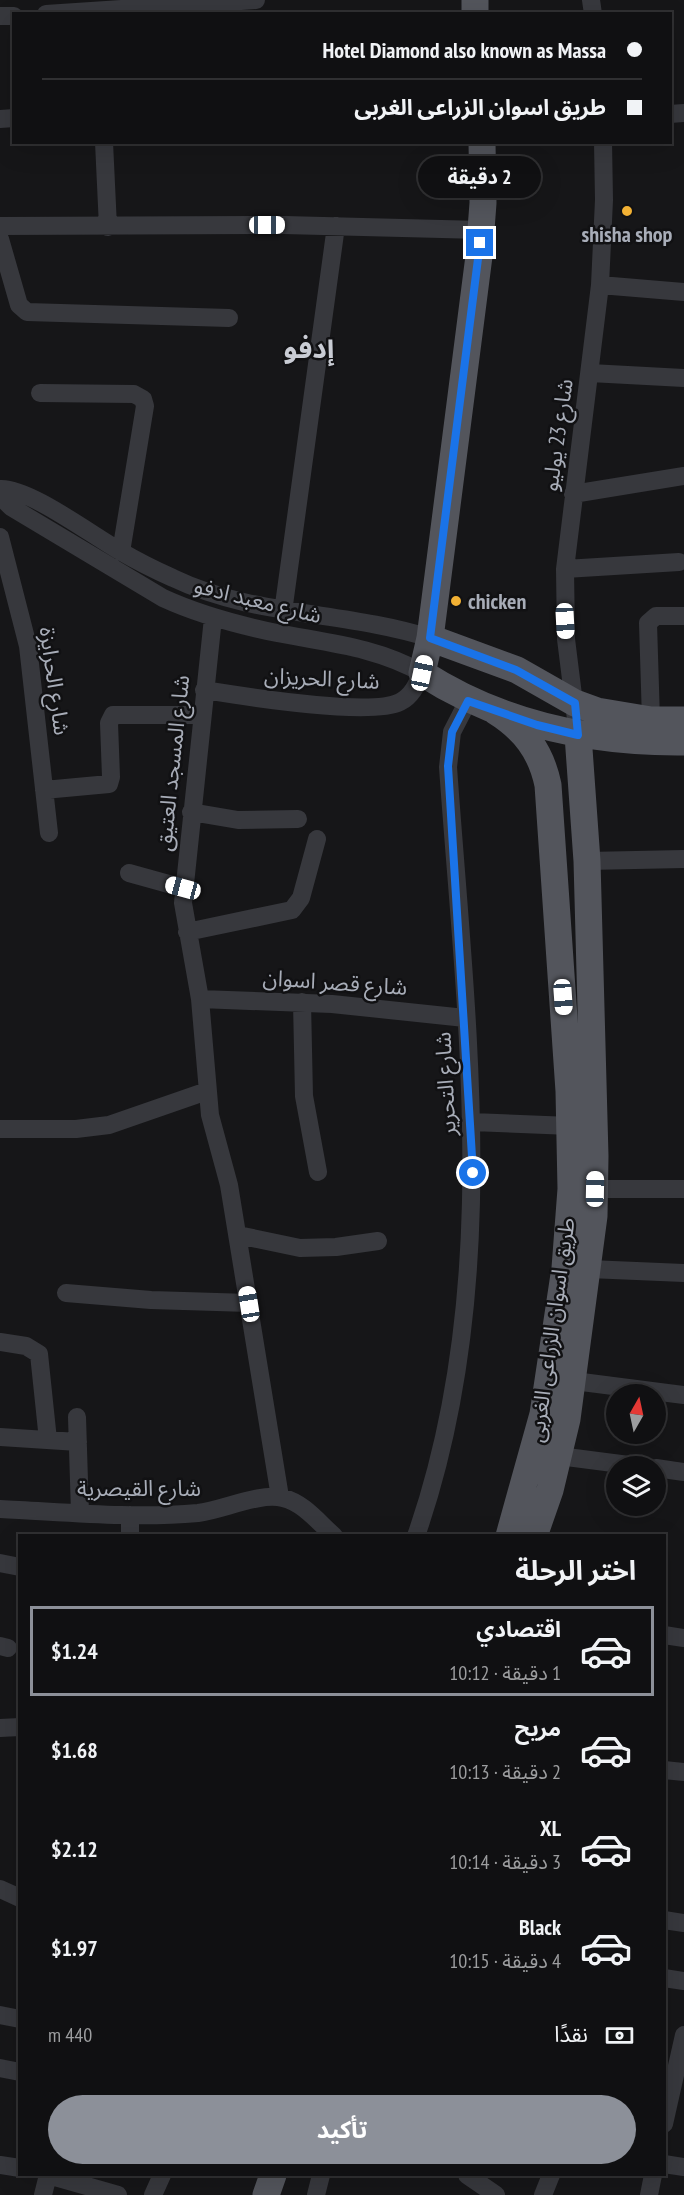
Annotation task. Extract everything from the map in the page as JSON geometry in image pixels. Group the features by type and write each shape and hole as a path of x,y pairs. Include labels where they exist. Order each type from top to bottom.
{"main road":[{"path":"482,144 481,230 430,638 422,673 468,701 578,735 631,742 684,742"},
{"path":"430,638 516,670 575,703 597,711 651,720 684,720"},
{"name":"طريق اسوان الزراعى الغربى","path":"495,711 520,729 531,742 545,770 548,785 571,1126 567,1242 555,1416 559,1456 535,1534"},
{"name":"طريق اسوان الزراعى الغربى","path":"509,1534 555,1416 574,1381 589,1269 595,1189 587,861 578,735"},
{"path":"266,2195 273,2176"}],"street":[{"path":"76,12 257,0"},
{"path":"104,144 108,227"},
{"name":"شارع 23 يوليو","path":"578,735 566,639 565,569 600,285 604,200 603,144"},
{"path":"0,226 336,226 481,230"},
{"path":"283,612 336,226"},
{"path":"0,239 19,305 27,312 229,318"},
{"path":"600,285 684,292"},
{"path":"590,373 684,378"},
{"path":"40,393 134,394 143,399 145,406 121,552"},
{"path":"573,494 684,476"},
{"name":"شارع معبد ادفو","path":"0,489 11,499 163,598 213,618 363,648 404,663 422,673"},
{"path":"0,532 11,499"},
{"name":"شارع معبد ادفو","path":"11,499 199,590 226,599 283,612 388,626 430,638"},
{"name":"شارع الحرايزة","path":"0,537 28,646 49,833"},
{"path":"565,569 679,562"},
{"path":"651,720 648,623 656,616 684,616"},
{"name":"شارع المسجد العتيق","path":"213,618 183,888 187,932 200,999 210,1115 229,1185 280,1497"},
{"name":"شارع الحريزان","path":"204,690 294,703 389,706 408,697 422,673"},
{"name":"شارع التحرير","path":"417,1534 446,1428 464,1327 472,1225 472,1122 448,749 452,732 468,701"},
{"path":"44,790 109,784 111,777 109,723 113,715 201,715"},
{"path":"191,812 238,820 298,819"},
{"path":"187,932 292,910 301,898 317,839"},
{"path":"587,861 684,859"},
{"path":"129,873 183,888"},
{"name":"شارع قصر اسوان","path":"200,999 302,1002 465,1018"},
{"path":"302,1002 301,1065 304,1096 318,1172"},
{"path":"0,1129 76,1129 109,1125 207,1091"},
{"path":"472,1122 571,1126"},
{"path":"595,1189 684,1189"},
{"path":"238,1235 300,1248 336,1247 378,1241"},
{"path":"589,1269 684,1272"},
{"path":"66,1293 151,1300 249,1304"},
{"path":"0,1342 26,1346 39,1354 48,1440"},
{"path":"574,1381 684,1395"},
{"path":"77,1417 81,1513"},
{"path":"0,1437 78,1442"},
{"path":"559,1456 606,1462"},
{"path":"666,1469 684,1472"},
{"name":"شارع القيصرية","path":"0,1509 130,1515 198,1513 268,1497 280,1497"},
{"path":"280,1497 300,1504 332,1534"},
{"path":"130,1515 130,1534"},
{"path":"0,1563 18,1567"},
{"path":"666,1635 684,1638"},
{"path":"0,1728 18,1727"},
{"path":"666,1770 684,1772"},
{"path":"0,1889 18,1897"},
{"path":"666,1920 684,1923"},
{"path":"666,1978 684,1981"},
{"path":"0,2015 18,2019"},
{"path":"666,2118 680,2072 684,2035"},
{"path":"0,2068 18,2072"},
{"path":"666,2164 684,2167"},
{"path":"0,2165 18,2168"},
{"path":"43,2195 48,2176"},
{"path":"52,2176 118,2195"},
{"path":"153,2195 162,2176"},
{"path":"316,2195 321,2176"},
{"path":"468,2176 496,2195"},
{"path":"543,2195 550,2176"},
{"path":"649,2195 653,2176"}],"place":[{"name":"shisha shop","path":"627,211"},
{"name":"chicken","path":"456,601"}],"district":[{"name":"إدفو","path":"309,347"}],"route":[{"path":"473,1173 472,1122 448,766 448,749 452,732 458,715 468,701 537,725 578,735 575,703 516,670 473,652 430,638 480,243"}]}
